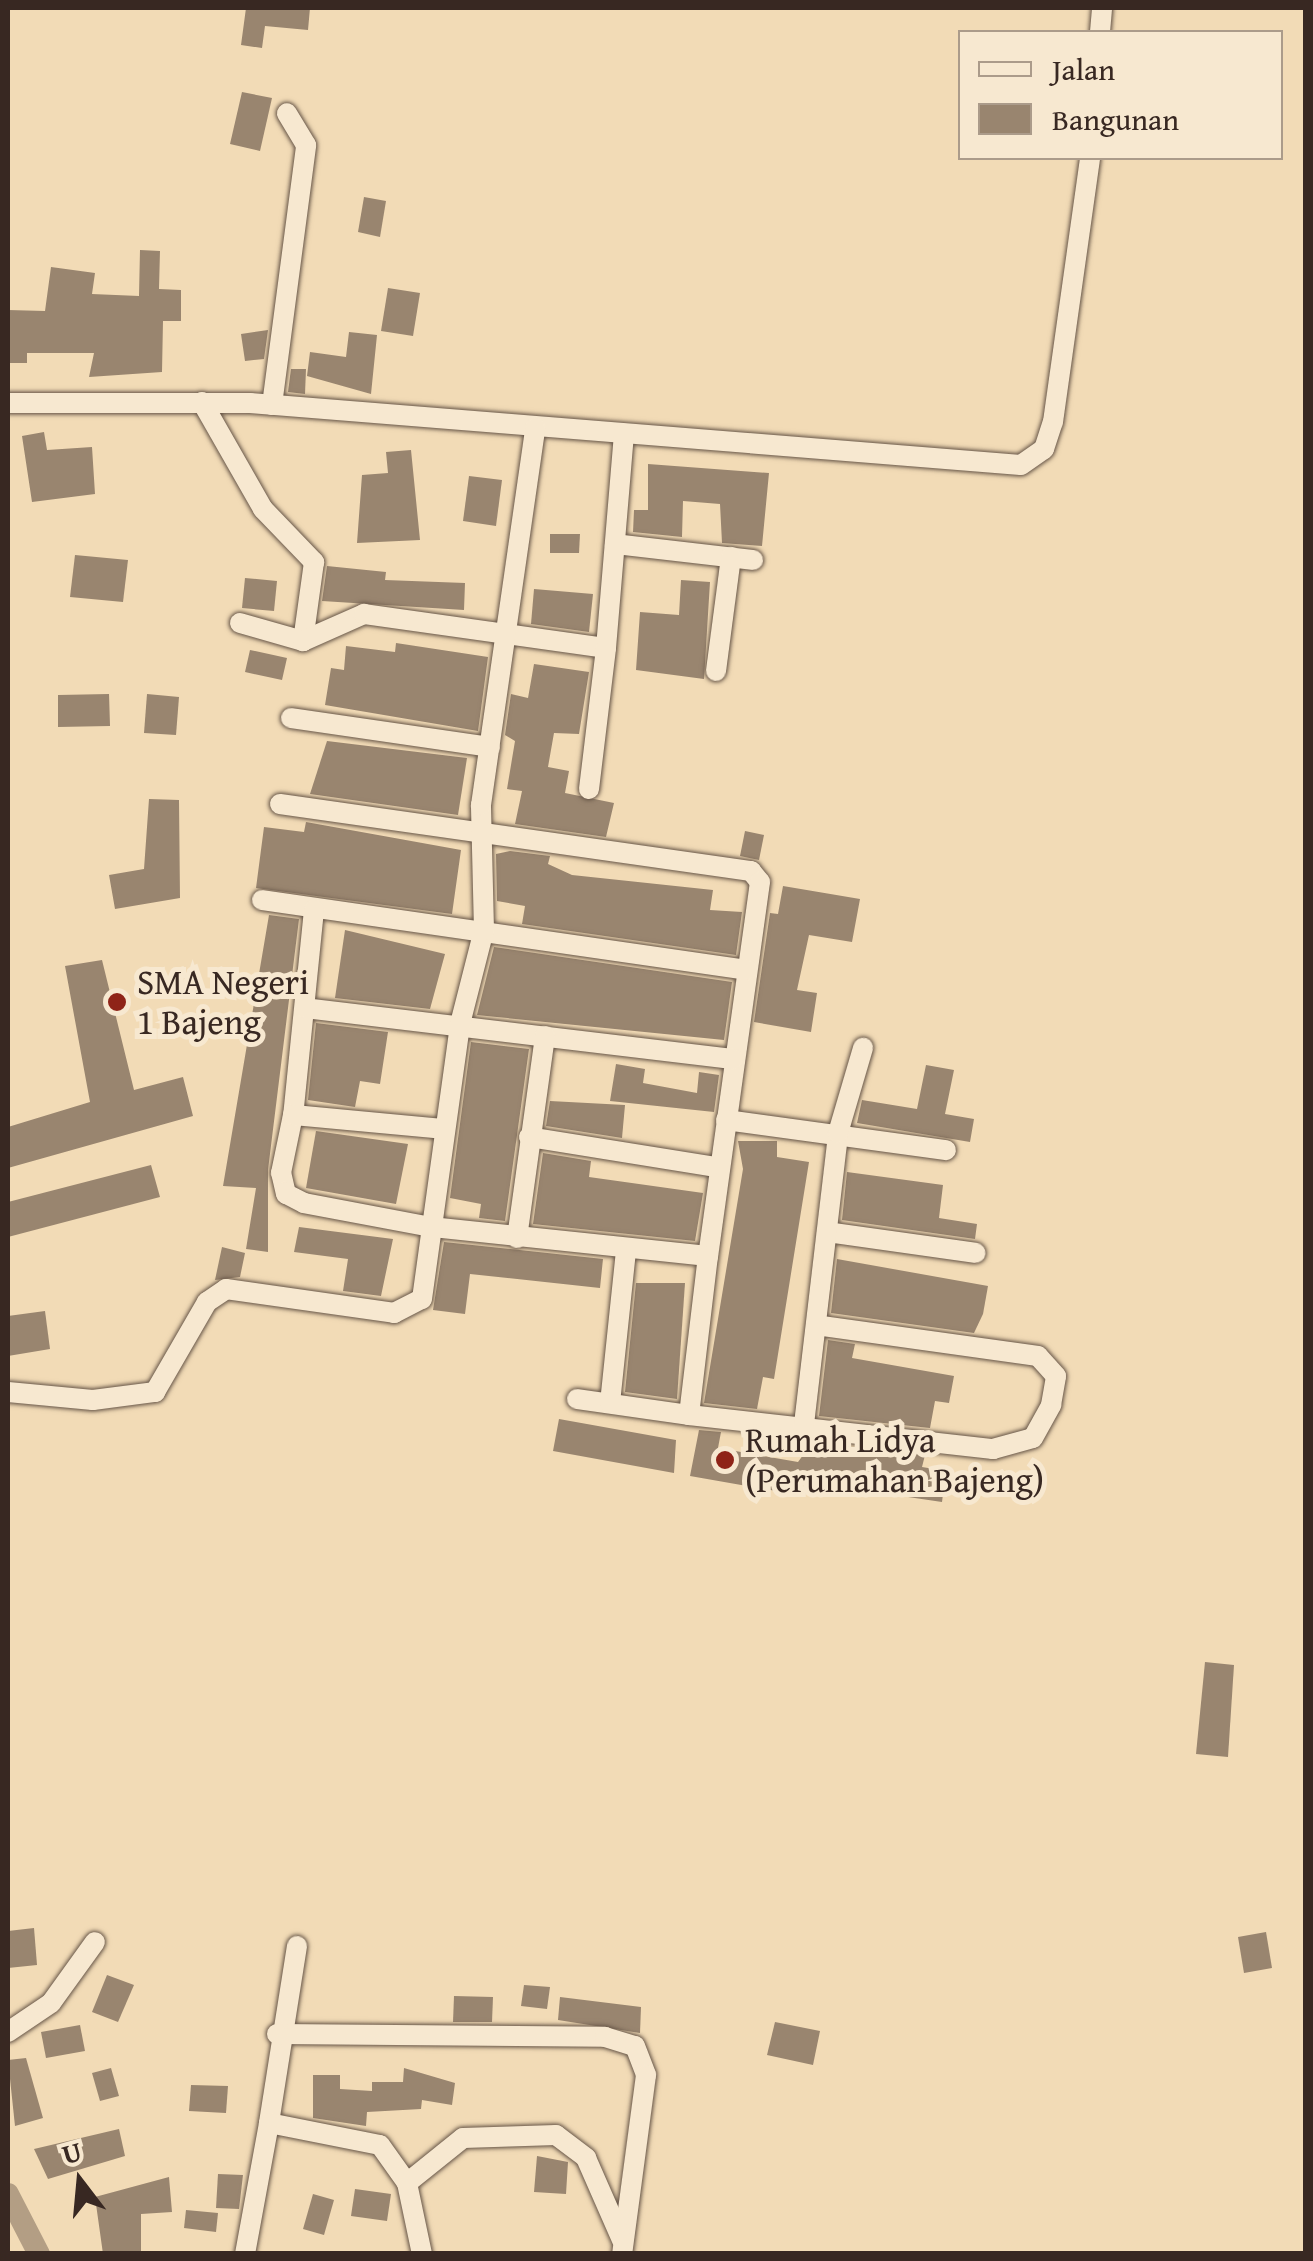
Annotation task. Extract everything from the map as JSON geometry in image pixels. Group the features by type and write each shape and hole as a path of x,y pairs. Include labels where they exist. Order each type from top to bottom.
{"street":[{"path":"272,404 306,145 287,113"},
{"path":"8,403 272,404 1001,465 1038,458 1053,422 1090,160"},
{"path":"202,402 263,509 314,562 303,641"},
{"path":"8,1392 93,1400 155,1392 207,1302 226,1289 408,1311 428,1282 443,1129 460,1024 484,930 490,747 535,428"},
{"path":"589,789 606,648 624,434"},
{"path":"615,544 742,558 716,671"},
{"path":"240,623 303,641 364,614 606,648"},
{"path":"290,718 490,747"},
{"path":"280,804 485,830 755,873 747,970 717,1167 689,1416"},
{"path":"262,900 747,970"},
{"path":"314,910 293,1115 281,1173 286,1194 431,1227 708,1256"},
{"path":"304,1008 733,1059"},
{"path":"517,1238 545,1036"},
{"path":"803,1433 838,1133 862,1048"},
{"path":"293,1115 443,1129"},
{"path":"726,1120 946,1150"},
{"path":"529,1137 717,1167"},
{"path":"827,1232 976,1253"},
{"path":"610,1404 626,1250"},
{"path":"577,1398 803,1433 1016,1445 1033,1438 1056,1387 1047,1360 1027,1353 816,1325"},
{"path":"8,2032 51,2003 95,1942"},
{"path":"245,2254 269,2123 276,2034 297,1946"},
{"path":"276,2034 605,2037 635,2046 646,2076 622,2247"},
{"path":"269,2123 369,2138 407,2184 422,2254"},
{"path":"407,2184 463,2138 556,2136 586,2158 622,2247"}],"building":[{"path":"246,8 310,8 308,30 265,26 262,48 241,45"},
{"path":"242,92 272,98 260,151 230,144"},
{"path":"364,197 386,201 380,237 358,232"},
{"path":"140,250 160,251 159,289 181,290 181,321 163,321 162,372 89,377 94,353 27,353 27,363 8,363 8,310 45,311 51,267 95,273 92,294 139,296"},
{"path":"388,288 420,293 413,336 381,331"},
{"path":"268,330 264,359 245,361 241,334"},
{"path":"349,332 377,335 371,394 307,376 310,352 346,357"},
{"path":"291,369 306,369 305,394 288,392"},
{"path":"44,432 47,450 92,447 95,494 32,502 22,436"},
{"path":"411,450 420,540 357,543 362,475 388,473 386,452"},
{"path":"648,464 769,473 762,546 722,543 720,504 683,501 682,537 633,532 634,510 648,510"},
{"path":"469,476 502,480 496,526 463,521"},
{"path":"550,534 580,534 579,553 550,553"},
{"path":"75,555 128,560 123,602 70,597"},
{"path":"327,566 386,572 385,580 465,583 464,610 322,601"},
{"path":"245,578 277,581 274,611 242,608"},
{"path":"681,580 710,582 704,679 636,670 640,612 679,615"},
{"path":"534,589 593,594 589,632 531,624"},
{"path":"396,643 488,657 478,731 325,705 331,668 344,670 346,646 395,652"},
{"path":"250,650 287,658 282,680 245,672"},
{"path":"534,664 589,672 579,734 554,733 548,767 569,771 565,793 614,803 606,837 515,824 522,791 507,789 515,741 505,735 511,694 528,698"},
{"path":"109,694 110,726 58,727 58,695"},
{"path":"147,694 179,697 176,735 144,733"},
{"path":"327,741 467,758 458,815 310,794"},
{"path":"149,799 179,800 180,898 115,909 109,875 144,869"},
{"path":"306,822 461,850 452,914 256,888 264,827 304,832"},
{"path":"745,831 764,835 759,860 740,856"},
{"path":"510,851 550,856 548,864 572,875 713,890 710,910 742,912 736,955 522,924 525,906 497,901 496,854"},
{"path":"783,886 860,899 852,942 809,935 797,990 817,993 811,1032 754,1022 770,913 778,914"},
{"path":"269,915 299,919 268,1170 268,1252 246,1249 256,1188 223,1186"},
{"path":"345,930 445,954 430,1009 335,998"},
{"path":"494,947 732,982 724,1040 477,1015"},
{"path":"102,960 134,1090 183,1077 193,1116 8,1168 8,1127 90,1102 65,966"},
{"path":"316,1023 388,1032 380,1084 360,1081 355,1107 308,1100"},
{"path":"471,1042 529,1049 505,1221 479,1218 481,1204 450,1198"},
{"path":"616,1064 645,1069 643,1083 697,1093 699,1072 719,1075 714,1112 610,1101"},
{"path":"926,1065 954,1070 945,1114 974,1119 970,1142 857,1123 862,1100 917,1109"},
{"path":"550,1101 625,1105 622,1138 546,1126"},
{"path":"316,1131 408,1144 396,1204 306,1188"},
{"path":"738,1141 777,1141 777,1157 809,1162 774,1379 763,1377 757,1409 704,1403 743,1169"},
{"path":"543,1153 591,1161 589,1177 703,1193 695,1241 533,1224"},
{"path":"151,1165 160,1197 8,1237 8,1202"},
{"path":"847,1172 943,1185 939,1218 977,1224 975,1239 842,1220"},
{"path":"299,1227 393,1239 381,1296 343,1291 348,1259 294,1252"},
{"path":"444,1242 603,1259 600,1288 470,1274 465,1314 433,1310"},
{"path":"222,1247 245,1253 240,1277 215,1280"},
{"path":"837,1259 988,1286 983,1314 974,1333 831,1313"},
{"path":"636,1283 685,1283 677,1399 625,1392"},
{"path":"45,1311 50,1349 8,1356 8,1316"},
{"path":"828,1340 855,1344 852,1358 954,1376 949,1403 935,1401 930,1428 819,1416"},
{"path":"559,1419 676,1440 674,1473 553,1451"},
{"path":"699,1430 721,1432 718,1448 798,1462 812,1443 925,1455 922,1467 946,1471 942,1502 779,1478 776,1491 690,1476"},
{"path":"1205,1662 1234,1665 1228,1757 1196,1754"},
{"path":"34,1928 37,1965 8,1968 8,1931"},
{"path":"1266,1932 1272,1968 1244,1973 1238,1937"},
{"path":"107,1975 134,1985 118,2022 92,2012"},
{"path":"524,1985 550,1987 547,2009 521,2006"},
{"path":"454,1996 493,1997 492,2022 453,2022"},
{"path":"560,1997 641,2007 640,2033 558,2020"},
{"path":"775,2022 820,2031 813,2065 767,2055"},
{"path":"80,2025 85,2051 46,2058 41,2032"},
{"path":"26,2058 43,2118 15,2126 8,2060"},
{"path":"111,2068 119,2096 100,2101 92,2073"},
{"path":"404,2068 455,2083 452,2105 422,2100 421,2109 367,2112 366,2126 313,2118 313,2075 340,2075 340,2089 372,2091 372,2082 403,2082"},
{"path":"191,2085 228,2086 226,2113 189,2111"},
{"path":"119,2129 125,2156 48,2179 34,2149"},
{"path":"537,2156 568,2162 566,2194 534,2192"},
{"path":"218,2174 243,2175 239,2209 216,2208"},
{"path":"169,2177 172,2212 141,2214 141,2254 103,2254 95,2197"},
{"path":"355,2189 391,2194 387,2221 351,2216"},
{"path":"313,2194 334,2200 324,2235 303,2229"},
{"path":"186,2210 218,2213 216,2232 184,2228"}],"waterway":[{"path":"8,2194 39,2254"}],"place":[{"name":"SMA Negeri 1 Bajeng","path":"117,1002"},
{"name":"Rumah Lidya (Perumahan Bajeng)","path":"725,1460"}]}
